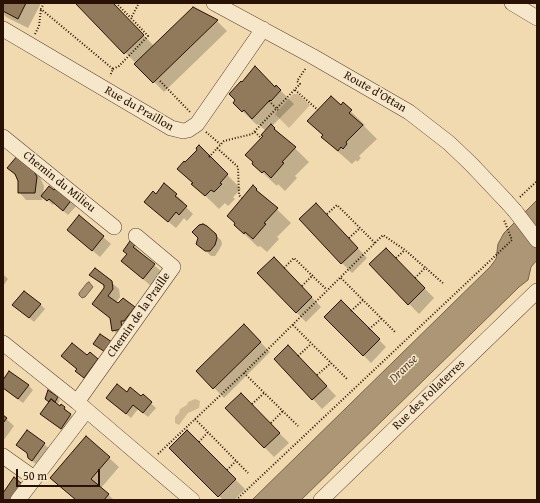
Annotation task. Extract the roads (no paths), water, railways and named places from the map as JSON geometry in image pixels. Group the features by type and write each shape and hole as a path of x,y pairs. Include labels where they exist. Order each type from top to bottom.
{"street":[{"name":"Route d'Ottan","path":"215,3 371,89 409,112 449,143 471,164 511,207 537,240"},
{"path":"512,3 537,18"},
{"name":"Rue du Praillon","path":"3,29 171,128 182,131 188,130 198,123 263,29"},
{"name":"Chemin du Milieu","path":"3,137 114,227"},
{"name":"Chemin de la Praille","path":"18,500 173,267 136,236"},
{"name":"Rue des Follaterres","path":"321,500 537,291"},
{"path":"3,343 192,500"},
{"path":"3,456 34,478"}],"water":[{"name":"Dranse","path":"537,200 537,260 531,267 528,280 519,287 301,500 252,500 490,267 496,259 498,244 504,233"},
{"path":"89,282 93,287 85,297 82,298 79,293"}]}
